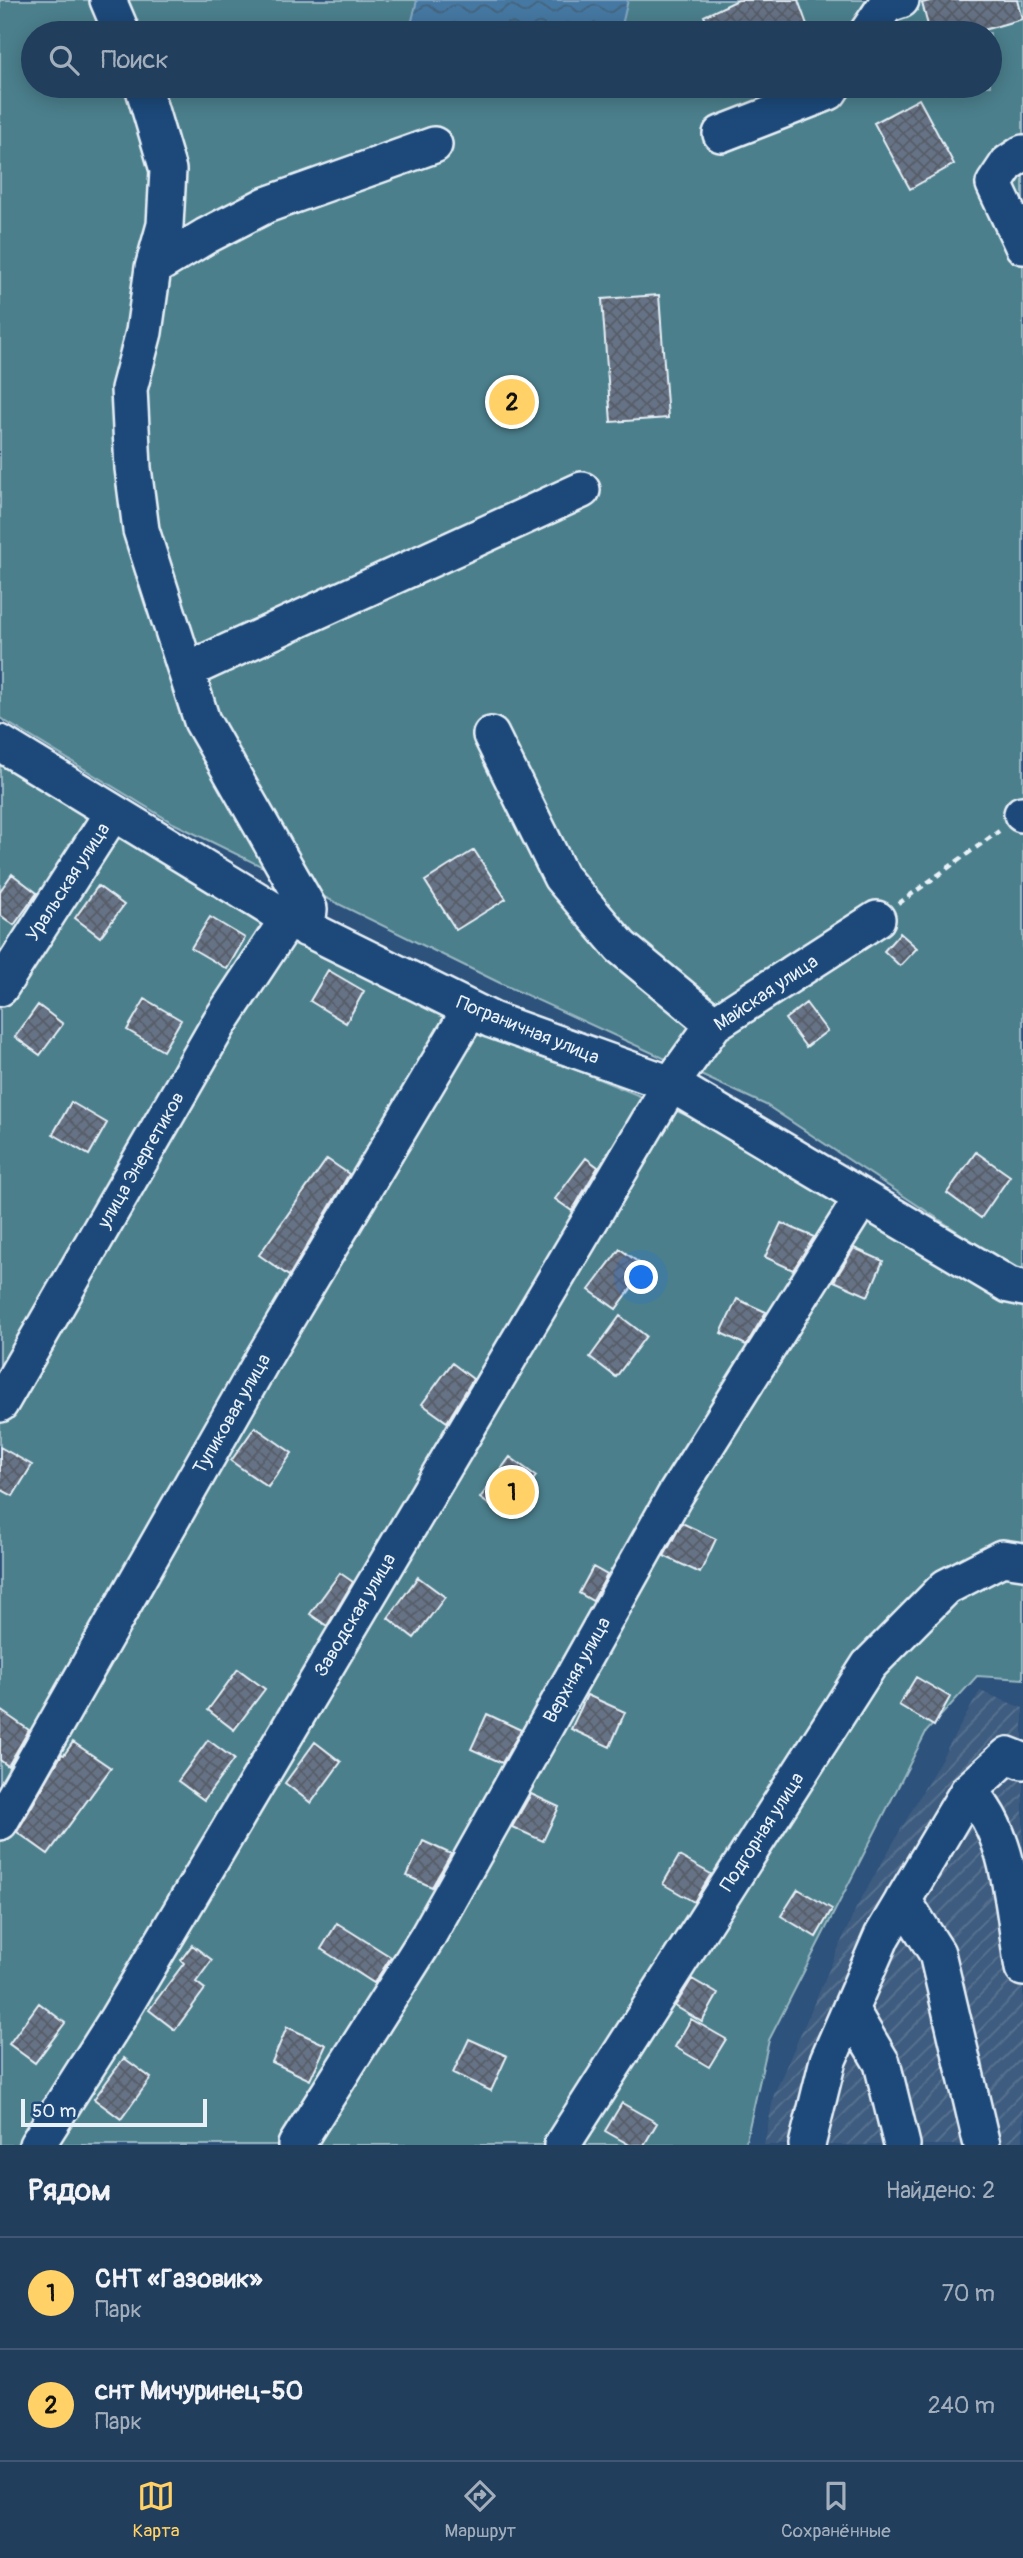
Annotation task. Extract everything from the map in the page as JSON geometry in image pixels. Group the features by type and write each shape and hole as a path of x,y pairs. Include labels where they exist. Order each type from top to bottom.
{"street":[{"path":"108,0 117,21"},
{"path":"875,21 886,5 901,0"},
{"path":"147,98 168,170 165,225 153,268 144,332 129,389 133,468 141,530 202,721 309,909 297,924"},
{"path":"721,134 814,98"},
{"path":"153,268 206,236 266,205 434,145"},
{"path":"1023,153 1008,163 994,184 1023,246"},
{"path":"186,671 582,489"},
{"path":"491,735 561,877 621,947 714,1024"},
{"name":"Пограничная улица","path":"0,743 297,924 470,1010 670,1084 1009,1284 1023,1288"},
{"name":"Уральская улица","path":"0,988 113,811"},
{"name":"Майская улица","path":"670,1084 714,1024 877,919"},
{"name":"улица Энергетиков","path":"0,1404 220,1022 297,924"},
{"name":"Тупиковая улица","path":"0,1822 264,1357 470,1010"},
{"name":"Заводская улица","path":"37,2145 117,2019 670,1084"},
{"name":"Верхняя улица","path":"296,2145 428,1936 674,1497 862,1198"},
{"name":"Подгорная улица","path":"562,2145 869,1665 946,1587 1012,1560"},
{"path":"807,2145 828,2060 882,1936 968,1791 1009,1755 1023,1761"},
{"path":"968,1791 986,1808 1006,1867 1023,1968"},
{"path":"903,1900 937,1953 982,2145"},
{"path":"850,2009 882,2063 902,2145"}],"path":[{"path":"877,919 1023,814"}],"shaded area":[{"path":"980,1691 1023,1708 1023,2145 764,2145 774,2094 857,1906"}],"green space":[{"path":"0,0 1023,0 1023,1272 1014,1269 766,1105 500,983 173,823 0,718"},
{"path":"0,764 424,1007 703,1122 1023,1308 1023,1679 977,1676 926,1732 769,2040 745,2145 0,2145"}],"water":[{"path":"417,0 628,0 623,21 412,21"}],"building":[{"path":"738,0 798,0 806,21 706,21 704,16"},
{"path":"934,0 1017,0 1022,19 1002,25 1002,21 927,21 922,3"},
{"path":"919,99 954,164 910,189 874,123"},
{"path":"659,295 668,418 611,422 602,299"},
{"path":"474,850 506,899 456,930 425,881"},
{"path":"12,874 37,893 14,925 0,915 0,891"},
{"path":"98,886 124,905 100,937 75,918"},
{"path":"210,917 245,938 227,969 191,948"},
{"path":"900,933 917,948 900,966 884,951"},
{"path":"328,970 364,991 346,1023 310,1001"},
{"path":"145,999 181,1020 163,1051 127,1030"},
{"path":"806,1003 827,1031 806,1047 785,1019"},
{"path":"38,1005 63,1024 40,1055 15,1037"},
{"path":"71,1102 107,1123 89,1155 53,1134"},
{"path":"976,1152 1010,1176 981,1218 947,1193"},
{"path":"586,1158 598,1167 572,1211 555,1199"},
{"path":"327,1159 349,1174 289,1276 259,1255"},
{"path":"781,1223 814,1237 793,1270 765,1257"},
{"path":"854,1248 883,1261 868,1296 834,1281"},
{"path":"620,1249 646,1268 616,1309 589,1290"},
{"path":"737,1299 766,1312 746,1345 721,1333"},
{"path":"620,1316 646,1336 616,1377 590,1357"},
{"path":"452,1363 473,1379 447,1422 422,1404"},
{"path":"255,1427 292,1453 268,1487 231,1461"},
{"path":"0,1447 32,1465 13,1496 0,1489"},
{"path":"510,1457 536,1476 506,1517 480,1498"},
{"path":"682,1523 716,1539 700,1573 664,1556"},
{"path":"593,1567 607,1575 593,1601 579,1593"},
{"path":"340,1573 353,1582 327,1626 310,1614"},
{"path":"418,1577 445,1597 414,1638 388,1618"},
{"path":"238,1669 265,1689 234,1730 208,1710"},
{"path":"916,1677 950,1697 934,1726 899,1705"},
{"path":"587,1695 625,1712 610,1747 571,1729"},
{"path":"0,1710 29,1730 8,1766 0,1760"},
{"path":"487,1714 521,1730 502,1763 471,1749"},
{"path":"208,1740 234,1759 204,1800 178,1781"},
{"path":"73,1742 111,1768 48,1854 17,1832 62,1754 64,1755"},
{"path":"315,1742 341,1762 311,1803 285,1783"},
{"path":"531,1794 559,1807 543,1841 512,1827"},
{"path":"423,1841 451,1854 432,1887 407,1876"},
{"path":"679,1856 711,1874 694,1902 663,1884"},
{"path":"798,1889 832,1909 816,1937 781,1916"},
{"path":"337,1923 391,1957 374,1983 321,1949"},
{"path":"192,1945 212,1960 196,1982 205,1989 175,2030 149,2010 184,1963 181,1960"},
{"path":"692,1979 718,1994 702,2022 675,2006"},
{"path":"39,2003 65,2023 35,2063 9,2044"},
{"path":"691,2019 726,2039 709,2067 675,2047"},
{"path":"287,2027 326,2045 310,2080 272,2062"},
{"path":"469,2039 507,2056 491,2091 453,2073"},
{"path":"124,2058 151,2078 121,2119 94,2099"},
{"path":"622,2103 657,2123 644,2145 630,2145 605,2131"}],"place":[{"name":"снт Мичуринец-50","path":"512,402"},
{"name":"СНТ «Газовик»","path":"512,1492"}]}
